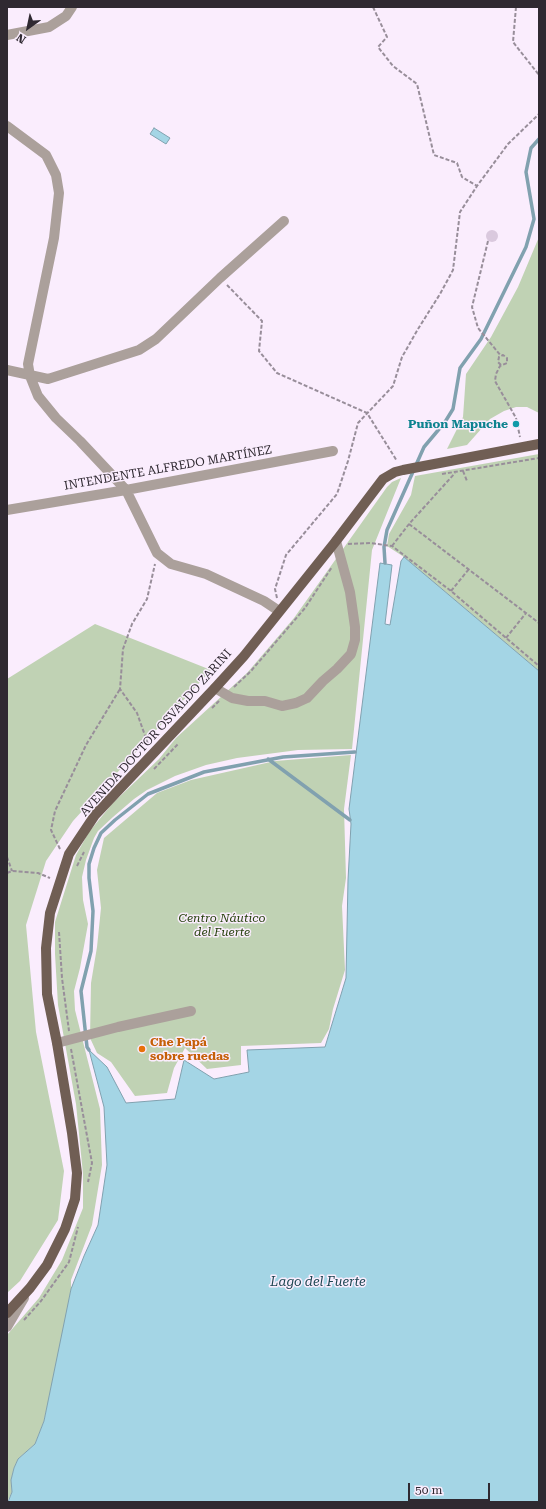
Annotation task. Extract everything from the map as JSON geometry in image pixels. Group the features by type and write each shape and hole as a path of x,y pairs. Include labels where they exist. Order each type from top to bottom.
{"main road":[{"name":"AVENIDA DOCTOR OSVALDO ZARINI","path":"28,1291 47,1265 57,1247 71,1214 75,1199 77,1173 72,1132 47,994 46,948 50,913 69,854 95,815 244,656 336,541 379,484 388,476 402,470 539,444"},
{"path":"7,1313 28,1291"}],"street":[{"path":"7,34 49,27 66,16 72,7"},
{"path":"7,126 46,155 56,175 58,193 54,238 28,364 30,376 38,396 56,418 126,490 157,553 172,564 206,574 264,601 279,611"},
{"path":"7,370 48,380 139,350 156,339 220,278 284,221"},
{"name":"INTENDENTE ALFREDO MARTÍNEZ","path":"7,510 126,490 333,451"},
{"path":"215,688 232,698 248,701 265,702 282,706 296,703 307,698 338,669 351,654 355,640 355,627 350,592 336,541"},
{"path":"57,1043 191,1011"},
{"name":"AVENIDA DOCTOR OSVALDO ZARINI","path":"7,1327 28,1291"}],"path":[{"path":"373,7 387,37 378,47 393,66 417,84 434,155 457,163 462,177 477,186"},
{"path":"516,7 513,42 539,75"},
{"path":"279,611 275,589 286,555 337,494 358,423 393,386 402,357 453,270 460,212 508,144 539,114"},
{"path":"488,241 472,307 478,328 501,356 503,355 507,358 507,363 503,366 501,365 496,374 495,381 516,418 523,447"},
{"path":"220,278 262,321 259,351 278,373 367,413 402,470"},
{"path":"501,356 499,357 498,362 501,365"},
{"path":"440,474 455,473 539,458"},
{"path":"392,546 409,524 455,473"},
{"path":"409,524 539,623"},
{"path":"209,710 252,671 306,608 352,539"},
{"path":"348,544 370,543 392,546 451,591 539,666"},
{"path":"65,866 60,848 52,830 55,811 86,745 120,689 123,649 132,624 147,598 157,553"},
{"path":"451,591 469,569"},
{"path":"506,638 526,613"},
{"path":"120,689 137,712 153,754"},
{"path":"150,773 183,739"},
{"path":"77,866 87,846"},
{"path":"7,857 12,871"},
{"path":"7,873 12,871 38,873 60,883"},
{"path":"59,928 62,978 92,1163 87,1187"},
{"path":"22,1322 41,1301 69,1262 78,1225"}],"green space":[{"path":"539,237 539,413 527,407 516,407 504,411 490,419 467,445 447,449 463,417 466,374 491,337 518,287"},
{"path":"539,454 539,671 404,557 387,546 389,534 411,495 415,476"},
{"path":"401,478 372,550 352,749 298,750 237,758 206,765 175,776 147,790 113,817 98,831 94,838 82,877 83,900 88,924 74,991 75,1010 100,1109 102,1165 92,1225 71,1280 71,1289 63,1334 44,1421 35,1444 18,1459 11,1480 12,1492 7,1502 7,1335 39,1298 62,1260 83,1208 83,1174 76,1104 58,1005 55,954 55,922 76,855 89,832 112,804 159,759 176,738 247,673 294,618 387,487 392,482"},
{"path":"95,624 211,670 73,821 46,861 26,925 36,1032 64,1171 58,1220 20,1281 7,1293 7,679"},
{"name":"Centro Náutico del Fuerte","path":"351,755 344,809 346,878 342,906 345,970 333,1009 329,1029 321,1043 241,1046 241,1065 207,1069 185,1048 174,1068 167,1093 135,1096 111,1062 97,1053 90,1038 91,983 101,908 97,870 104,838 157,793 191,780 275,761"}],"water":[{"path":"154,128 170,138 166,144 150,134"},
{"name":"Lago del Fuerte","path":"404,557 539,671 539,1502 8,1502 12,1492 11,1480 18,1459 35,1444 44,1421 71,1289 98,1225 107,1165 104,1107 89,1050 107,1067 126,1103 175,1099 184,1060 214,1079 249,1072 247,1050 325,1047 346,978 351,824 349,809 380,563 392,565 385,624 390,625 401,561"}],"building":[{"path":"490,230 494,230 498,236 494,242 490,242 486,238 486,234"}],"waterway":[{"path":"385,563 384,547 387,530 424,447 445,422 453,409 460,368 481,339 526,247 534,219 526,172 531,148 539,139"},
{"path":"89,1050 87,1047 81,991 91,951 93,911 89,864 101,833 148,794 204,772 283,757 355,752"},
{"path":"268,759 350,820"}],"place":[{"name":"Puñon Mapuche","path":"516,424"},
{"name":"Che Papá sobre ruedas","path":"142,1049"}]}
